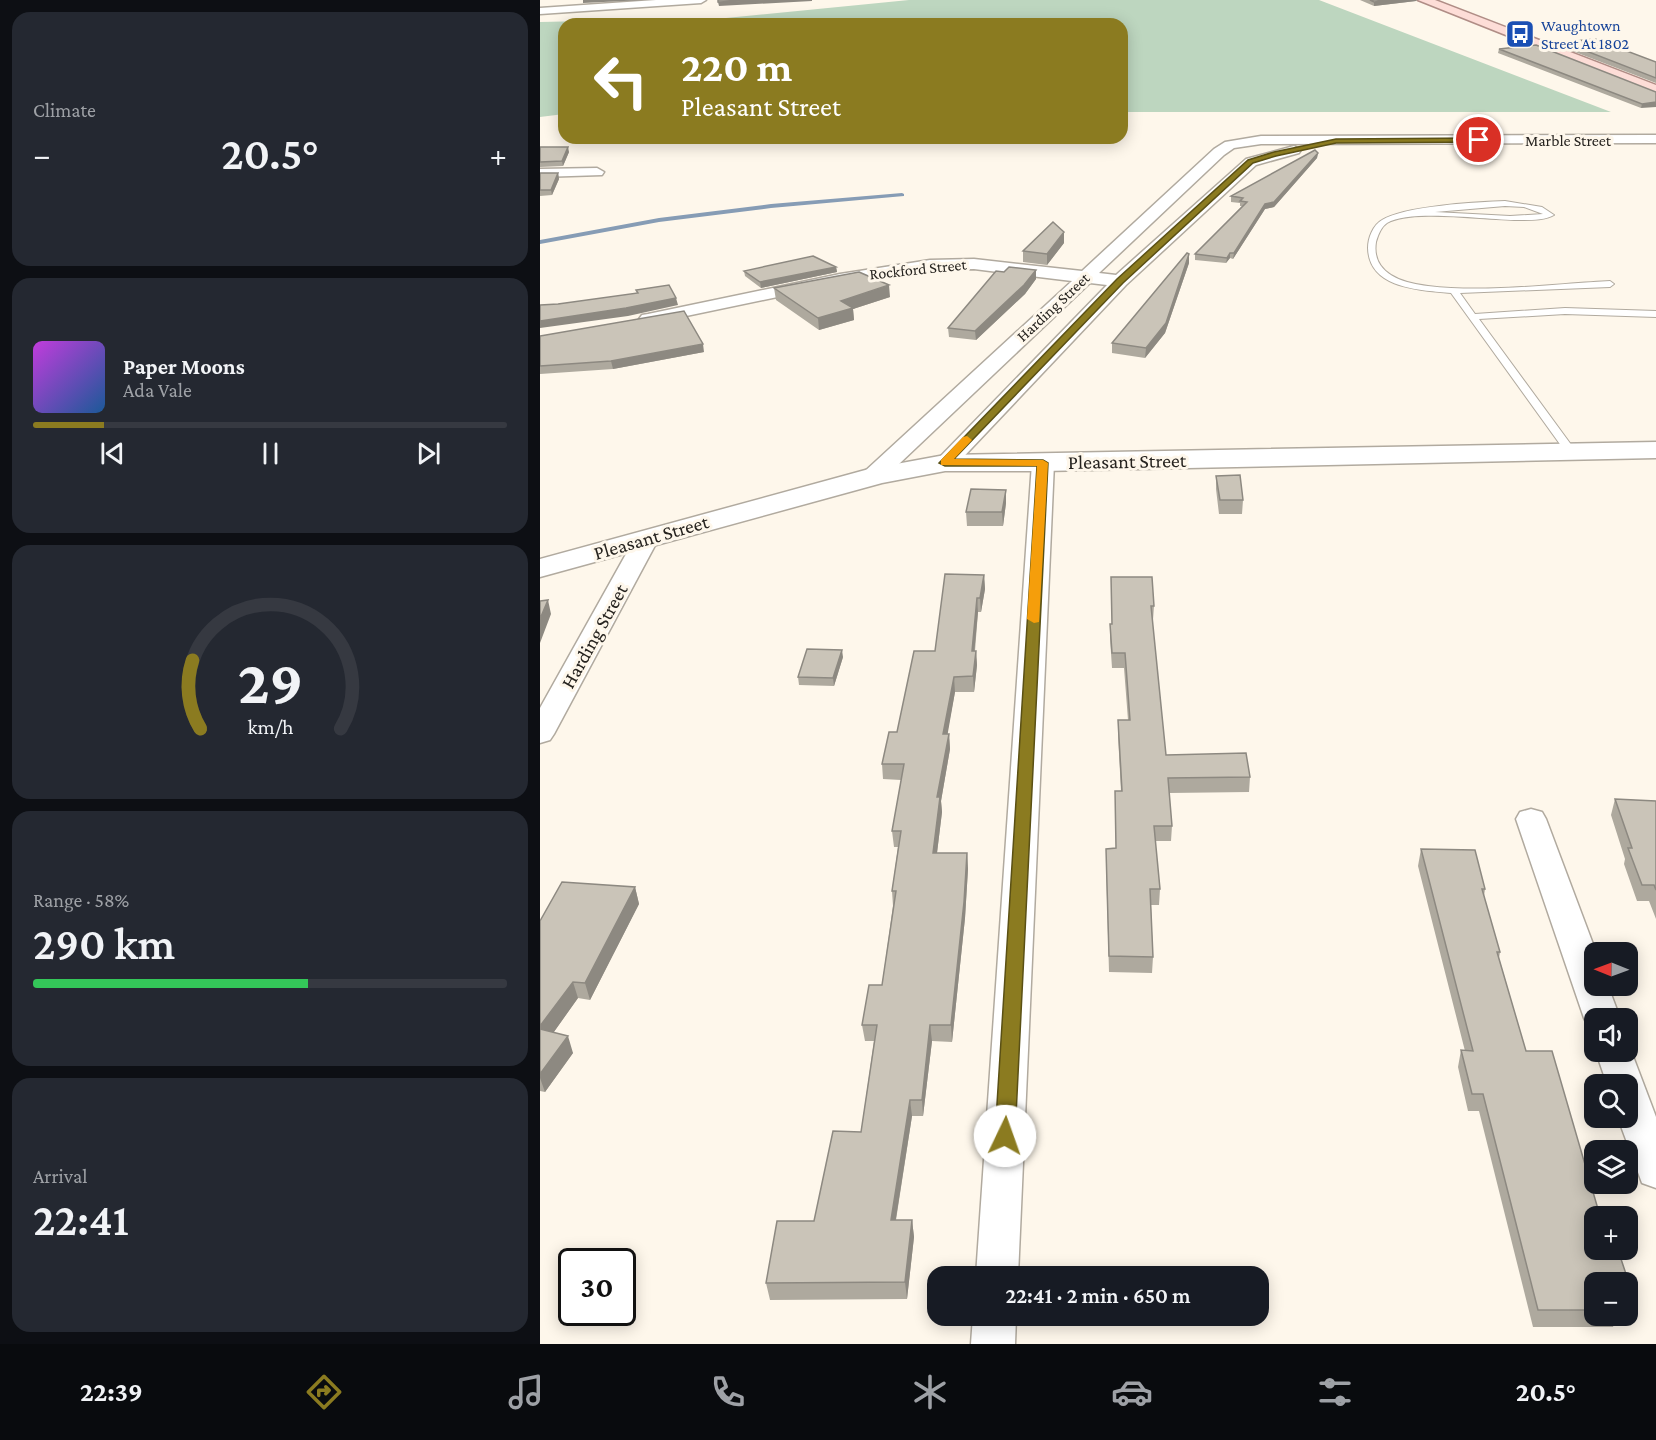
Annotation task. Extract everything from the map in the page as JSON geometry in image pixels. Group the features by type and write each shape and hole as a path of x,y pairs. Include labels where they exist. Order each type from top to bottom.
{"main road":[{"path":"1424,0 1656,90"}],"street":[{"path":"540,11 701,0"},
{"path":"619,16 635,3"},
{"name":"Marble Street","path":"1239,143 1261,140 1656,139"},
{"name":"Marble Street","path":"1274,154 1336,141"},
{"path":"1239,143 1274,154"},
{"name":"Harding Street","path":"872,477 1219,152 1239,143"},
{"name":"Harding Street","path":"945,463 1120,281 1251,162 1274,154"},
{"path":"540,173 597,172"},
{"name":"Rockford Street","path":"628,323 840,279 913,267 974,264 1120,281"},
{"name":"Pleasant Street","path":"540,568 872,477 945,463 1656,450"},
{"path":"998,1266 1043,463"},
{"name":"Harding Street","path":"540,734 647,538"},
{"path":"1531,819 1598,1008"},
{"path":"1638,1120 1656,1171"},
{"path":"993,1344 994,1326"}],"lane":[{"path":"1410,214 1513,220 1550,215 1545,210 1507,204 1410,214 1386,220 1378,226 1371,244 1374,264 1398,283 1454,291 1610,284"},
{"path":"1454,291 1513,369 1552,429 1571,452"},
{"path":"1474,317 1519,311 1596,310 1656,314"}],"green space":[{"path":"909,0 1319,0 1611,112 1128,112 1128,18 726,18"},
{"path":"540,22 558,22 558,115 540,117"}],"building":[{"path":"718,0 765,0 718,2"},
{"path":"1595,39 1656,62 1656,78 1563,42"},
{"path":"1536,45 1656,92 1656,102 1642,104 1499,49"},
{"path":"540,147 568,147 562,161 540,162"},
{"path":"1315,150 1318,153 1274,202 1265,204 1234,253 1230,253 1227,258 1195,254 1247,202 1240,201 1243,198 1231,196"},
{"path":"540,173 558,173 551,190 540,190"},
{"path":"1053,222 1064,232 1047,254 1023,251"},
{"path":"1187,253 1189,254 1166,323 1146,348 1112,343"},
{"path":"813,256 836,267 760,282 744,271"},
{"path":"1009,267 1036,270 1024,285 975,331 948,328 996,271 1004,272"},
{"path":"859,272 889,285 841,301 853,308 818,318 774,288"},
{"path":"669,285 676,298 540,321 540,305 638,293 636,290"},
{"path":"684,311 703,344 611,361 540,366 540,336"},
{"path":"1240,475 1243,500 1220,500 1216,476"},
{"path":"971,489 1006,490 1002,512 966,512"},
{"path":"945,574 984,575 980,598 977,598 972,651 976,651 973,676 954,677 943,734 949,734 937,797 940,797 933,853 967,853 964,902 951,1025 930,1025 922,1100 910,1100 891,1220 912,1220 905,1282 766,1283 777,1221 814,1221 833,1131 861,1132 877,1025 862,1025 869,985 882,985 896,891 892,891 901,831 892,831 904,764 882,764 889,732 897,732 914,651 935,651"},
{"path":"1111,577 1152,577 1154,606 1151,606 1166,755 1246,753 1250,777 1168,778 1172,826 1154,826 1160,889 1150,889 1153,957 1109,956 1106,849 1116,848 1115,791 1122,791 1118,720 1130,720 1125,653 1112,653"},
{"path":"548,600 540,619 540,601"},
{"path":"807,649 842,650 833,678 798,677"},
{"path":"1615,799 1656,801 1656,890 1654,885 1642,885 1628,848 1632,848"},
{"path":"1421,849 1475,850 1485,889 1482,889 1500,952 1497,952 1526,1051 1552,1051 1584,1161 1584,1194 1594,1194 1597,1206 1584,1206 1584,1260 1621,1260 1625,1272 1584,1272 1584,1310 1538,1310 1483,1094 1472,1094 1461,1050 1473,1051"},
{"path":"562,882 635,887 585,983 573,982 540,1026 540,921"},
{"path":"540,1029 568,1036 540,1074"}],"waterway":[{"path":"540,242 659,220 771,206 902,195"}],"slow traffic":[{"path":"967,440 945,463 1043,463 1034,619"}],"place":[{"name":"Waughtown Street At 1802","path":"1520,34"}],"route":[{"path":"1005,1136 1043,463 945,463 1120,281 1251,162 1274,154 1336,141 1479,140"}]}
